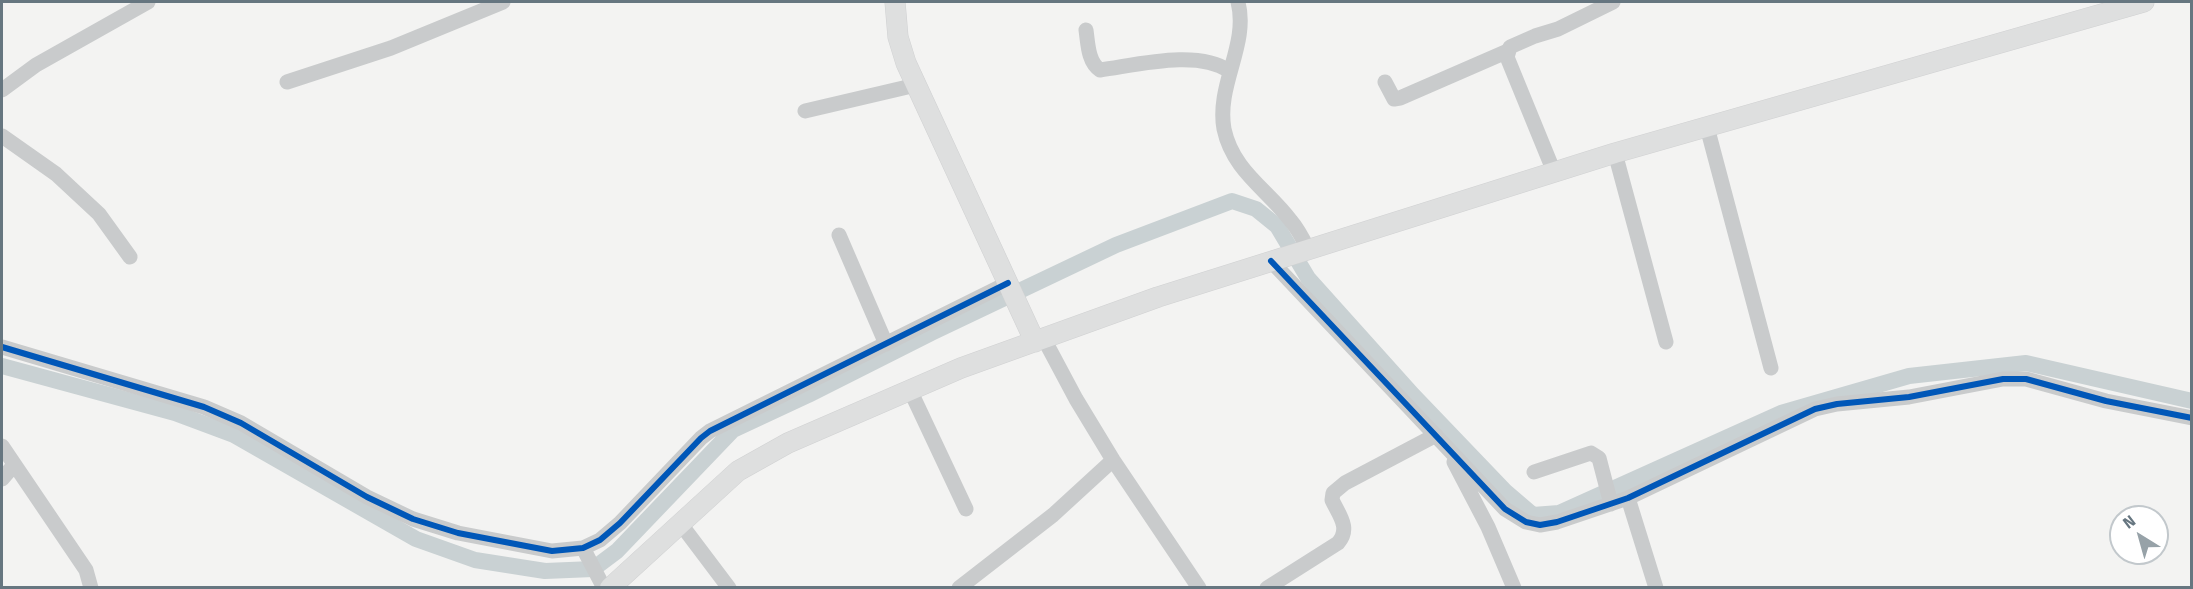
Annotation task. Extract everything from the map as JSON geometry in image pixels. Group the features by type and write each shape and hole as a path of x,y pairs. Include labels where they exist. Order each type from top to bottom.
{"main road":[{"path":"895,2 898,37 906,63 1013,293 1040,340"},
{"path":"604,585 680,523 738,471 788,443 961,368 1158,297 1615,153 2144,2"}],"street":[{"path":"2,90 36,65 148,2"},
{"path":"287,82 391,48 503,2"},
{"path":"1238,2 1240,30 1235,58 1229,71 1223,108 1224,128 1232,152 1241,168 1293,222 1304,250"},
{"path":"1554,172 1509,59 1509,47 1558,29 1612,2"},
{"path":"1086,30 1090,58 1100,70 1184,59 1219,64 1229,71"},
{"path":"1385,82 1394,99 1400,98 1509,59"},
{"path":"805,111 916,85"},
{"path":"1707,127 1771,368"},
{"path":"2,136 56,174 99,214 130,257"},
{"path":"1615,153 1666,342"},
{"path":"839,236 886,344"},
{"path":"1276,259 1505,508 1526,522 1540,525 1557,522 1610,496 1628,498 1815,409 1837,404 1909,397 1977,383 2026,379 2106,401 2192,418"},
{"path":"2,347 204,407 241,423 367,497 413,519 458,533 552,551 586,553 620,523 710,431 886,344 1013,293"},
{"path":"1040,340 1113,460 1199,588"},
{"path":"910,390 966,509"},
{"path":"1441,439 1488,527 1514,588"},
{"path":"1267,588 1338,543 1344,536 1346,531 1332,500 1336,490 1345,483 1441,439"},
{"path":"2,446 86,570 91,588"},
{"path":"1534,472 1591,453 1599,458 1610,496"},
{"path":"959,588 1053,515 1113,460"},
{"path":"2,479 14,465"},
{"path":"1628,498 1652,586"},
{"path":"1488,527 1505,508"},
{"path":"680,523 729,588"},
{"path":"586,553 604,585"}],"waterway":[{"path":"2,366 175,413 234,435 416,539 475,560 545,571 593,569 617,551 733,430 1116,245 1232,201 1256,209 1277,226 1308,278 1413,395 1505,491 1533,515 1559,513 1781,413 1909,376 2026,363 2192,401"}],"cycle path":[{"path":"1271,261 1505,509 1526,522 1540,525 1557,522 1628,498 1815,409 1837,404 1909,397 2003,379 2026,379 2106,401 2192,418"},
{"path":"2,347 204,407 241,423 367,497 413,519 458,533 552,551 583,548 600,540 620,523 710,431 1008,283"}]}
